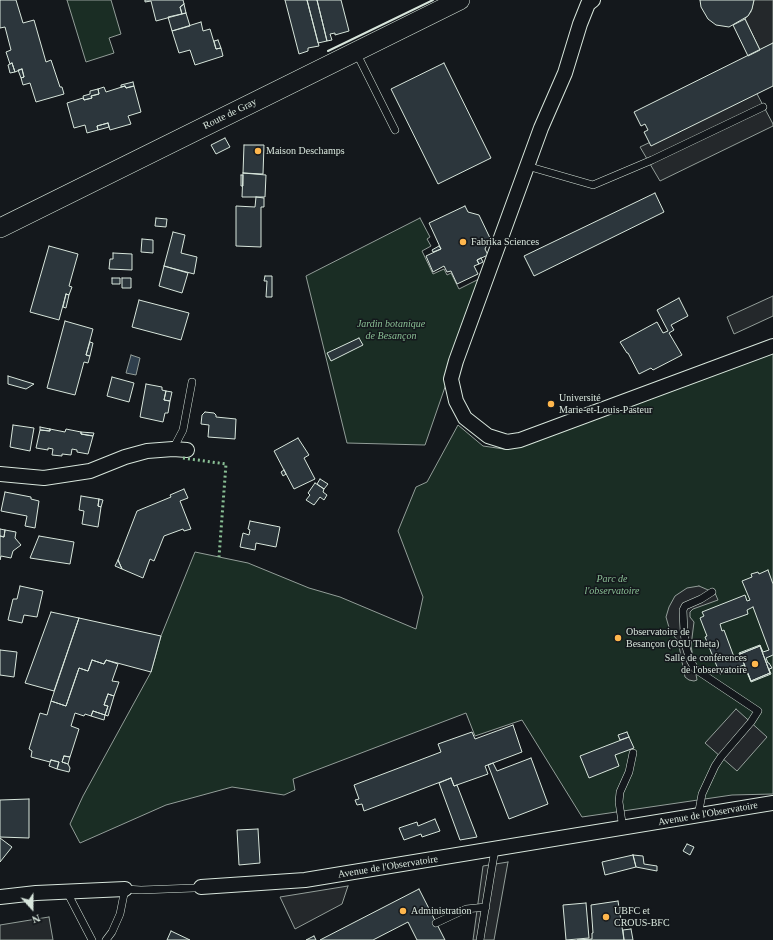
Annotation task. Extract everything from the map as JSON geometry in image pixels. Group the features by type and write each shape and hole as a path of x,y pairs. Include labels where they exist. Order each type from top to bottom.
{"main road":[{"name":"Route de Gray","path":"0,228 460,0"}],"street":[{"path":"589,1 580,24 565,73 541,128 456,361 452,379 456,401 465,418 488,436 507,442 520,440 773,346"},
{"path":"0,474 44,478 90,471 125,457 147,451 173,449 187,450"},
{"name":"Avenue de l'Observatoire","path":"201,886 305,880 623,829 773,803"},
{"name":"Avenue de l'Observatoire","path":"0,896 125,889"}],"lane":[{"path":"356,51 395,130"},
{"path":"527,166 593,185 652,160 763,107"},
{"path":"173,449 183,430 192,382"},
{"path":"698,816 702,794 715,766 751,722 758,711 695,669 688,655 684,633 683,610 685,606 712,592"},
{"path":"623,829 619,802 620,792 629,772 633,753"},
{"path":"480,940 495,849"},
{"name":"Avenue de l'Observatoire","path":"125,889 142,890 194,888 201,886"},
{"path":"106,940 112,932 120,914 125,889"},
{"path":"67,892 92,940"},
{"path":"436,923 466,908 486,907"}],"green space":[{"path":"67,0 111,0 121,34 109,38 114,53 86,62"},
{"name":"Jardin botanique de Besançon","path":"420,218 430,237 427,239 431,246 422,251 433,274 444,269 447,275 451,273 459,289 483,277 425,445 347,443 306,276"},
{"name":"Parc de l'observatoire","path":"773,348 773,794 732,795 582,817 522,720 475,736 466,713 293,779 295,790 284,795 232,787 166,805 80,843 70,824 83,796 151,672 161,636 195,552 248,563 309,588 340,597 416,629 423,597 398,531 416,487 427,482 458,425 483,446 504,449 524,445"}],"shaded area":[{"path":"754,0 773,0 773,43 760,50 745,19 751,12"},
{"path":"756,92 773,126 660,181 640,147"},
{"path":"773,296 773,316 734,334 727,317"},
{"path":"699,586 715,593 718,600 693,609 690,612 690,617 694,622 691,646 697,680 694,681 685,677 678,641 670,631 666,617 675,596 687,588"},
{"path":"736,709 767,737 737,771 705,743"},
{"path":"508,862 494,940 473,940 483,866"},
{"path":"348,886 342,904 295,929 280,897"},
{"path":"49,917 53,940 0,940 0,925"}],"water":[{"path":"131,355 140,358 136,375 126,373"}],"building":[{"path":"0,0 16,0 23,23 34,20 46,62 51,60 60,87 62,87 64,94 36,102 30,83 23,85 21,78 24,77 22,69 15,72 12,63 10,64 6,52 11,50 5,27 0,28"},
{"path":"145,0 183,0 184,4 180,7 182,14 156,21 151,1 145,2"},
{"path":"285,0 307,0 319,46 308,48 308,51 299,54"},
{"path":"307,0 317,0 327,41 318,43"},
{"path":"317,0 341,0 349,31 335,35 335,33 330,34 332,40 327,41"},
{"path":"700,0 754,0 752,9 748,16 729,27 716,25 708,19 701,7"},
{"path":"184,4 186,13 182,14 180,7"},
{"path":"186,13 190,26 172,31 168,17"},
{"path":"745,19 760,50 748,56 733,25"},
{"path":"201,22 203,31 210,29 216,49 221,48 223,56 195,65 190,50 179,53 172,31"},
{"path":"218,40 221,48 216,49 214,41"},
{"path":"773,43 773,86 651,146 644,132 648,130 645,124 641,126 634,112"},
{"path":"12,63 15,72 10,73 8,65"},
{"path":"444,63 491,158 438,184 391,89"},
{"path":"22,69 24,77 21,78 18,70"},
{"path":"133,82 134,86 126,88 125,86 121,87 121,85"},
{"path":"125,86 126,88 134,86 141,112 128,116 131,124 110,130 108,123 97,126 98,130 87,133 85,125 74,128 67,103 83,98 84,100 92,98 91,96 99,94 98,89 104,87 106,92"},
{"path":"98,89 99,94 84,100 83,96 90,94 90,91"},
{"path":"108,123 109,127 98,130 97,126"},
{"path":"225,138 230,147 216,154 211,145"},
{"path":"244,145 264,145 263,174 243,173"},
{"path":"243,173 266,175 265,197 242,197"},
{"path":"241,175 243,175 243,186 241,186"},
{"path":"655,193 664,212 534,276 524,256"},
{"path":"256,197 264,198 264,207 261,207 261,247 236,246 236,206 255,207"},
{"name":"Fabrika Sciences","path":"465,206 468,212 479,215 490,238 485,249 488,255 477,260 479,264 474,266 478,274 457,284 451,271 447,272 444,266 433,272 426,256 441,249 429,223"},
{"path":"156,218 167,219 166,227 155,226"},
{"path":"173,232 185,235 181,253 197,257 194,274 164,266"},
{"path":"142,239 153,240 153,253 141,252"},
{"path":"49,246 78,254 69,286 72,287 69,295 66,294 59,320 30,312"},
{"path":"439,246 441,249 433,252 432,250"},
{"path":"113,253 132,254 132,270 109,269 110,259 113,259"},
{"path":"481,258 483,262 479,264 477,260"},
{"path":"164,266 188,273 182,293 159,286"},
{"path":"265,276 272,276 272,297 266,297 267,281 264,281"},
{"path":"112,278 120,278 120,284 112,284"},
{"path":"122,278 131,278 131,288 122,288"},
{"path":"66,294 69,295 66,308 63,307"},
{"path":"679,298 688,316 671,325 674,330 669,333 682,355 653,370 651,368 639,374 628,353 620,342 657,322 663,333 668,331 657,310"},
{"path":"139,300 189,313 181,340 132,327"},
{"path":"65,321 93,329 86,355 90,356 88,363 84,362 75,395 47,388"},
{"path":"359,338 363,345 331,361 327,353"},
{"path":"90,342 93,343 90,356 86,355"},
{"path":"8,376 34,384 26,389 8,384"},
{"path":"112,377 134,383 129,402 107,396"},
{"path":"146,384 162,387 162,390 166,391 164,400 170,401 168,413 165,413 163,422 140,417"},
{"path":"166,391 172,392 170,401 164,400"},
{"path":"205,412 214,413 216,417 236,419 235,439 208,437 209,425 201,424 202,415"},
{"path":"13,425 34,428 30,451 10,447"},
{"path":"40,427 50,429 50,431 40,430"},
{"path":"50,429 65,432 66,429 93,436 88,454 77,452 77,450 72,449 71,455 52,455 53,449 48,448 48,450 36,448 40,430 50,431"},
{"path":"81,432 94,433 93,436 81,434"},
{"path":"298,438 309,455 304,458 315,479 294,489 274,451"},
{"path":"284,470 286,474 283,476 281,472"},
{"path":"320,479 328,484 324,489 317,484"},
{"path":"315,483 324,489 323,492 327,495 324,500 320,497 314,505 306,500 310,495 308,493"},
{"path":"184,489 188,498 180,501 191,529 184,531 183,529 164,536 154,561 150,559 143,578 122,569 118,560 137,511 171,497 170,495"},
{"path":"5,492 31,497 31,499 39,501 35,528 25,526 27,516 1,511"},
{"path":"81,496 99,499 98,506 101,507 98,527 82,524 84,511 79,510"},
{"path":"99,499 103,500 101,507 98,506"},
{"path":"250,521 280,527 276,547 256,543 255,550 240,547 243,533 249,535 250,530 248,529"},
{"path":"0,529 5,530 4,537 0,536"},
{"path":"5,530 16,532 15,538 21,545 13,551 11,558 1,556 0,560 0,536 4,537"},
{"path":"39,536 74,542 70,564 30,558"},
{"path":"118,560 122,569 115,566"},
{"path":"768,570 773,584 773,655 766,658 772,668 769,669 771,674 751,682 744,665 720,674 705,637 707,636 700,618 704,616 702,612 745,595 747,601 750,600 742,581 752,577 751,574 758,572 759,574","holes":["753,607 769,650 763,652 760,645 739,653 742,660 739,661 737,656 734,657 724,630 722,631 720,624 748,614 747,610","760,646 770,673 751,681 740,654"]},
{"path":"20,586 43,591 37,617 24,615 22,623 8,620 13,599 17,599"},
{"path":"51,612 79,618 54,691 25,683"},
{"path":"79,618 161,636 151,672 106,660 104,664 92,660 88,671 79,668 66,706 51,701"},
{"name":"Salle de conférences de l'observatoire","path":"760,646 770,673 751,681 740,654"},
{"path":"0,650 17,652 14,677 0,675"},
{"path":"92,660 104,664 106,660 118,664 112,681 119,682 114,696 108,694 104,705 108,706 105,715 93,711 91,716 85,714 84,716 75,713 71,726 79,729 70,757 64,756 62,762 68,764 70,768 69,772 57,769 59,762 51,760 50,762 31,757 32,751 29,749 40,713 47,715 51,701 66,706 79,668 88,671"},
{"path":"108,694 114,696 108,716 105,715 108,706 104,705"},
{"path":"93,711 105,715 104,720 91,716"},
{"path":"513,725 522,752 485,766 488,774 454,786 451,778 364,811 362,804 357,805 355,800 359,799 354,785 441,752 438,744 472,732 475,739"},
{"path":"627,732 629,737 620,740 618,735"},
{"path":"629,737 634,748 615,755 619,766 589,778 580,756"},
{"path":"64,756 70,757 68,764 62,762"},
{"path":"531,758 548,804 509,819 488,765 493,763 497,771"},
{"path":"51,760 59,762 57,769 49,766"},
{"path":"451,778 454,786 457,785 477,837 460,840 439,783"},
{"path":"29,799 29,838 0,837 0,800"},
{"path":"435,819 440,831 422,837 421,834 404,840 399,828 417,822 418,826"},
{"path":"258,829 260,863 239,865 237,830"},
{"path":"0,838 12,847 0,862"},
{"path":"687,844 694,847 690,855 683,851"},
{"path":"633,855 636,867 605,875 602,862"},
{"path":"633,855 643,856 644,864 657,866 657,871 636,867"},
{"name":"Administration","path":"419,889 445,940 417,940 408,922 373,940 320,940"},
{"name":"UBFC et CROUS-BFC","path":"618,901 624,940 577,940 592,939 591,905"},
{"path":"586,903 589,938 566,940 563,905"},
{"path":"631,929 633,940 624,940 623,930"},
{"path":"171,931 190,940 167,940"},
{"path":"314,936 316,940 306,940"}],"hedge":[{"path":"183,458 226,464 219,557"}],"wall":[{"path":"328,51 433,0"}],"place":[{"name":"Maison Deschamps","path":"258,151"},
{"name":"Fabrika Sciences","path":"463,242"},
{"name":"Université Marie-et-Louis-Pasteur","path":"551,404"},
{"name":"Observatoire de Besançon (OSU Theta)","path":"618,638"},
{"name":"Salle de conférences de l'observatoire","path":"755,664"},
{"name":"Administration","path":"403,911"},
{"name":"UBFC et CROUS-BFC","path":"606,917"}]}
